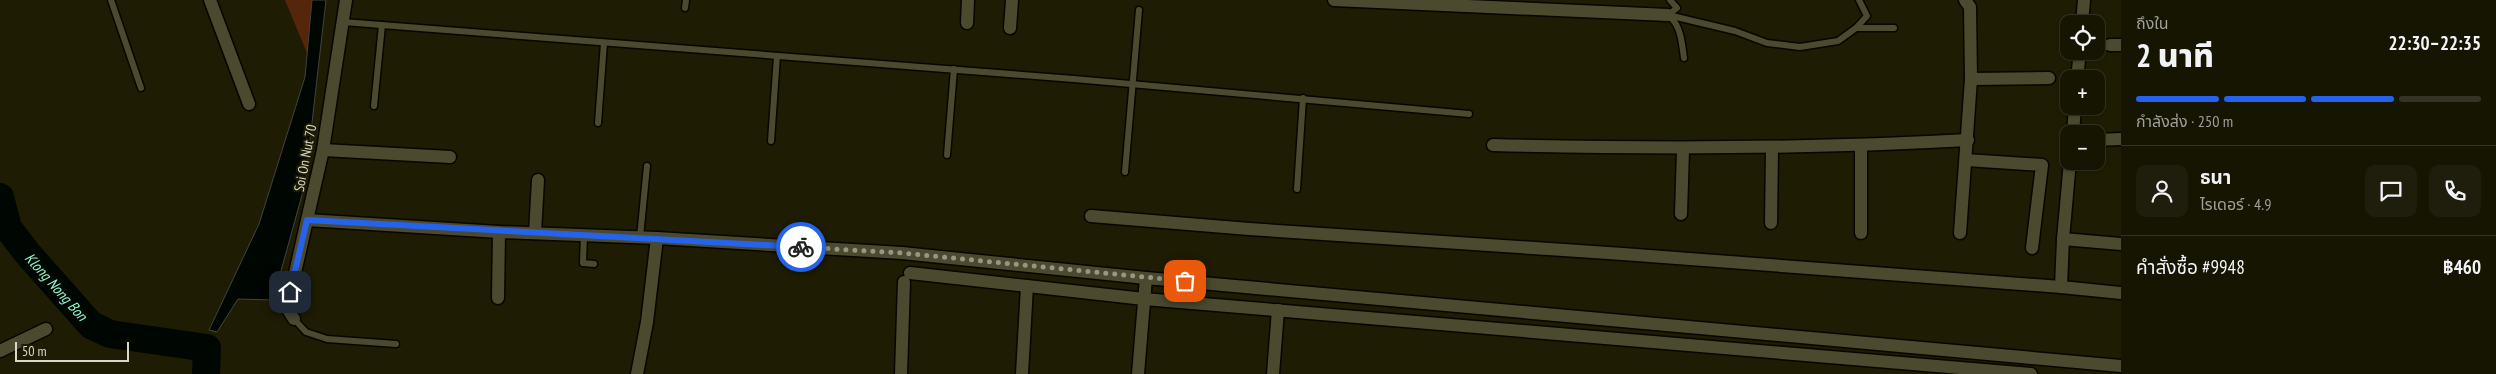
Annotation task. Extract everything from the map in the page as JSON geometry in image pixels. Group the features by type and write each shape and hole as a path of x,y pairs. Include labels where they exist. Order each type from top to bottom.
{"street":[{"path":"210,0 249,104"},
{"name":"Soi On Nut 70","path":"294,319 287,308 323,150 346,0"},
{"path":"967,23 968,0"},
{"path":"1010,28 1012,0"},
{"path":"1334,0 1668,15"},
{"path":"1960,233 1971,79 1970,7 1965,0"},
{"path":"2083,15 2084,0"},
{"path":"1971,79 2049,78"},
{"path":"2105,140 2121,139"},
{"path":"1493,145 1683,150 1861,146 1968,140"},
{"path":"1861,146 1861,232"},
{"path":"1771,223 1772,149"},
{"path":"323,150 450,157"},
{"path":"1681,214 1683,150"},
{"path":"1966,160 2042,165 2032,248"},
{"path":"2061,287 2069,170"},
{"path":"535,233 538,180"},
{"path":"1091,216 1259,230 1623,254 2121,293"},
{"path":"307,220 902,253 1146,278 1977,351 2121,366"},
{"path":"498,298 499,232"},
{"path":"637,374 647,322 657,238"},
{"path":"2063,238 2121,244"},
{"path":"901,374 907,278 1027,286 1144,299 1974,372 2031,374"},
{"path":"1138,374 1146,278"},
{"path":"1022,374 1027,286"},
{"path":"1273,374 1278,310"},
{"path":"0,351 46,329"},
{"path":"1974,372 1977,351"}],"lane":[{"path":"111,0 141,88"},
{"path":"685,8 686,0"},
{"path":"1668,15 1678,8 1670,0"},
{"path":"1668,15 1735,31 1767,43 1800,47 1838,41 1856,28 1868,16 1859,0"},
{"path":"1125,172 1139,10"},
{"path":"1668,15 1675,21 1682,41 1684,58"},
{"path":"343,22 954,69 1469,114"},
{"path":"374,106 382,25"},
{"path":"1856,28 1894,28"},
{"path":"598,123 604,43"},
{"path":"771,141 777,56"},
{"path":"947,155 954,69"},
{"path":"1297,190 1302,98"},
{"path":"640,237 647,166"},
{"path":"584,234 583,263 594,264"},
{"path":"294,319 306,332 327,339 396,344"}],"shaded area":[{"path":"285,0 312,0 307,53"},
{"path":"312,0 326,0 305,184 273,300 238,299 217,332 209,330 259,224 305,77"}],"waterway":[{"name":"Klong Nong Bon","path":"0,197 8,228 28,254 91,325 110,334 207,348 206,374"}],"way so far":[{"path":"801,247 902,253 1185,281"}],"route":[{"path":"290,292 300,242 307,220 499,232 603,235 801,247"}]}
